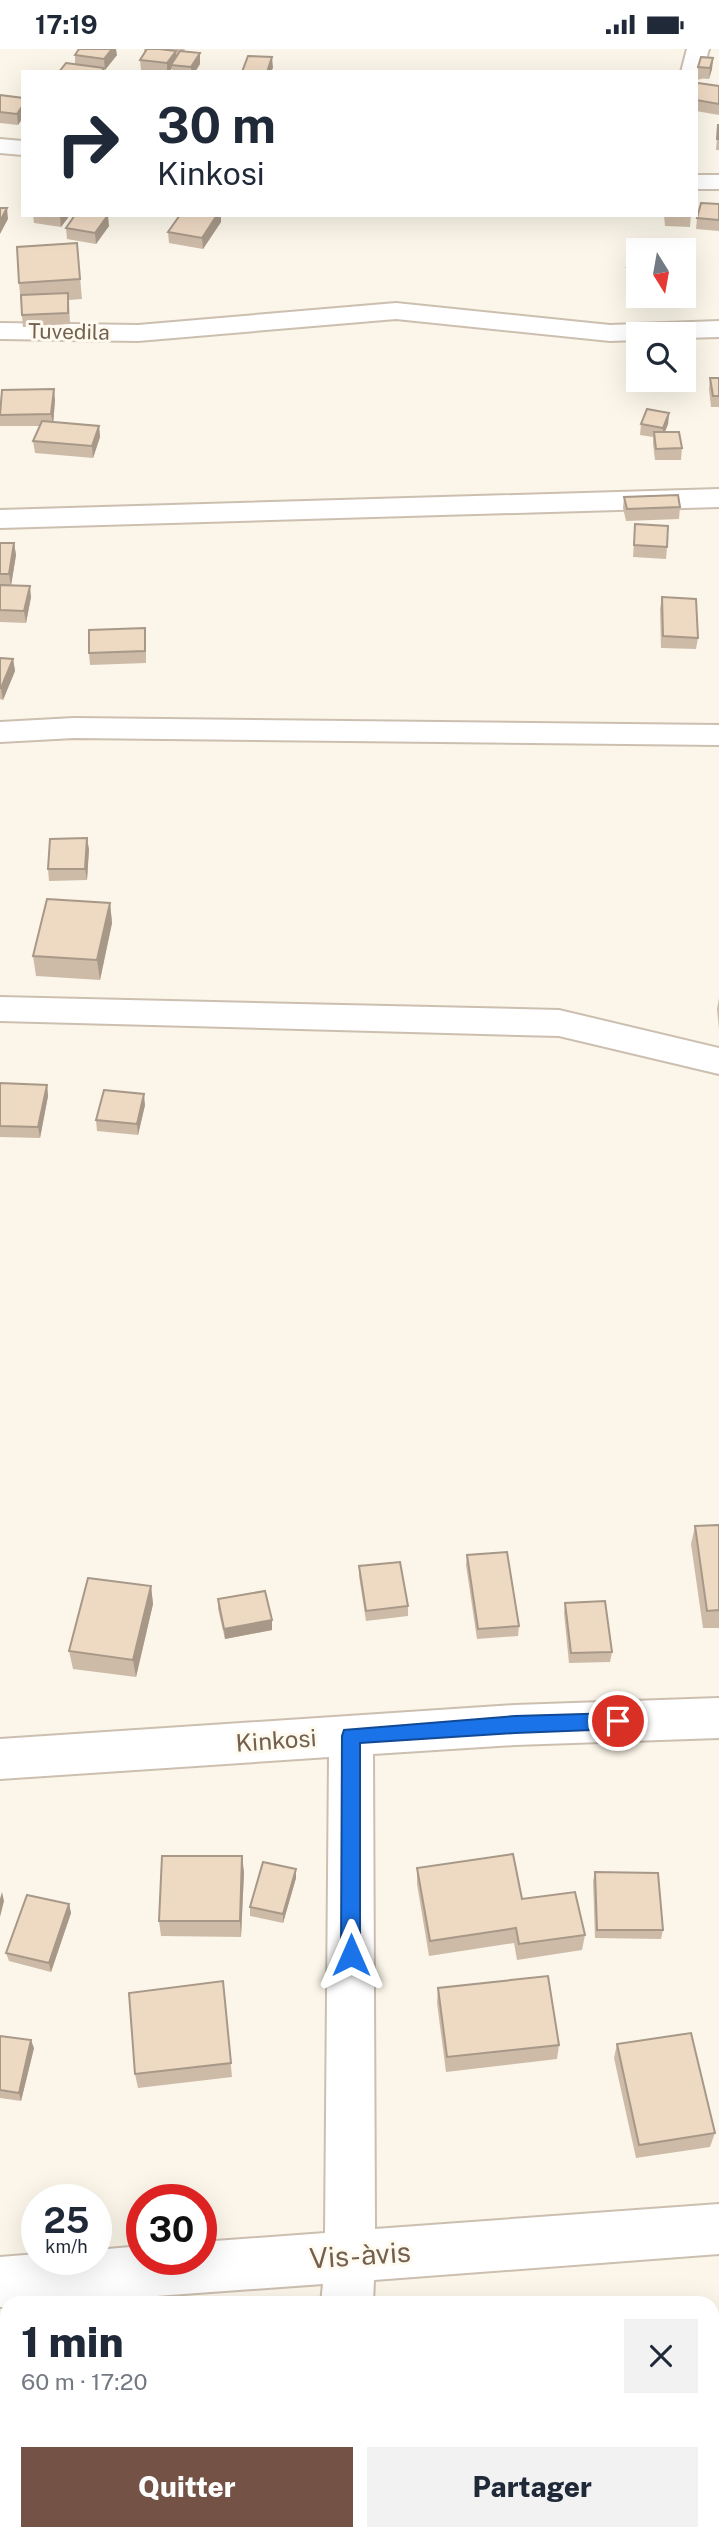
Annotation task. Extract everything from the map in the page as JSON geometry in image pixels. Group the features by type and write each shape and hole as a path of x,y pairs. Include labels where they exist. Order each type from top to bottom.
{"street":[{"path":"0,146 21,148"},
{"path":"698,182 719,182"},
{"name":"Tuvedila","path":"0,331 138,333 396,311 610,333 719,329"},
{"path":"0,519 719,498"},
{"path":"0,732 74,728 719,735"},
{"path":"0,1009 559,1023 719,1061"},
{"name":"Kinkosi","path":"0,1759 515,1725 719,1718"},
{"path":"349,2280 351,1736"},
{"name":"Vis-àvis","path":"0,2282 349,2280 719,2229"}],"building":[{"path":"79,49 112,49 104,59 75,55"},
{"path":"147,49 176,51 167,63 140,60"},
{"path":"180,51 200,53 191,67 171,65"},
{"path":"248,56 272,57 268,70 243,70"},
{"path":"701,57 713,58 710,68 698,67"},
{"path":"66,63 104,68 102,70 61,70"},
{"path":"698,83 719,86 719,104 698,100"},
{"path":"0,95 21,98 21,108 17,114 0,112"},
{"path":"701,203 719,204 719,220 697,218"},
{"path":"0,208 7,208 0,221"},
{"path":"74,217 107,217 95,233 66,228"},
{"path":"179,217 216,217 202,238 168,232"},
{"path":"77,243 80,279 19,283 17,247"},
{"path":"68,293 68,313 22,315 21,295"},
{"path":"710,378 719,378 719,396 713,396"},
{"path":"54,389 51,414 0,415 2,390"},
{"path":"647,409 669,413 663,428 641,424"},
{"path":"42,421 99,426 92,446 33,441"},
{"path":"654,432 679,432 682,448 656,449"},
{"path":"678,495 680,507 627,509 624,497"},
{"path":"635,524 668,526 667,547 634,545"},
{"path":"0,543 14,543 9,574 0,574"},
{"path":"0,585 30,586 24,611 0,610"},
{"path":"662,597 696,599 698,638 663,636"},
{"path":"145,628 145,651 89,653 89,630"},
{"path":"0,658 13,659 1,688 0,688"},
{"path":"87,838 85,869 48,869 50,839"},
{"path":"47,899 110,903 97,960 33,956"},
{"path":"0,1083 47,1085 38,1127 0,1126"},
{"path":"104,1090 144,1094 137,1124 96,1120"},
{"path":"719,1525 719,1610 707,1611 695,1526"},
{"path":"507,1552 519,1626 478,1629 467,1555"},
{"path":"400,1562 408,1606 366,1611 359,1566"},
{"path":"88,1578 151,1586 133,1660 69,1651"},
{"path":"265,1591 272,1620 224,1629 218,1599"},
{"path":"605,1601 612,1652 571,1653 565,1603"},
{"path":"513,1854 522,1899 575,1892 585,1935 519,1944 516,1928 430,1941 417,1868"},
{"path":"162,1856 242,1856 240,1921 159,1921"},
{"path":"263,1862 296,1869 283,1914 250,1907"},
{"path":"595,1872 658,1873 663,1930 597,1930"},
{"path":"27,1895 69,1904 49,1963 6,1953"},
{"path":"548,1976 559,2045 447,2057 438,1988"},
{"path":"223,1981 231,2063 135,2074 129,1993"},
{"path":"691,2033 715,2133 639,2145 617,2044"},
{"path":"0,2036 31,2040 19,2093 0,2090"}],"route":[{"path":"351,1955 351,1736 618,1721"}]}
